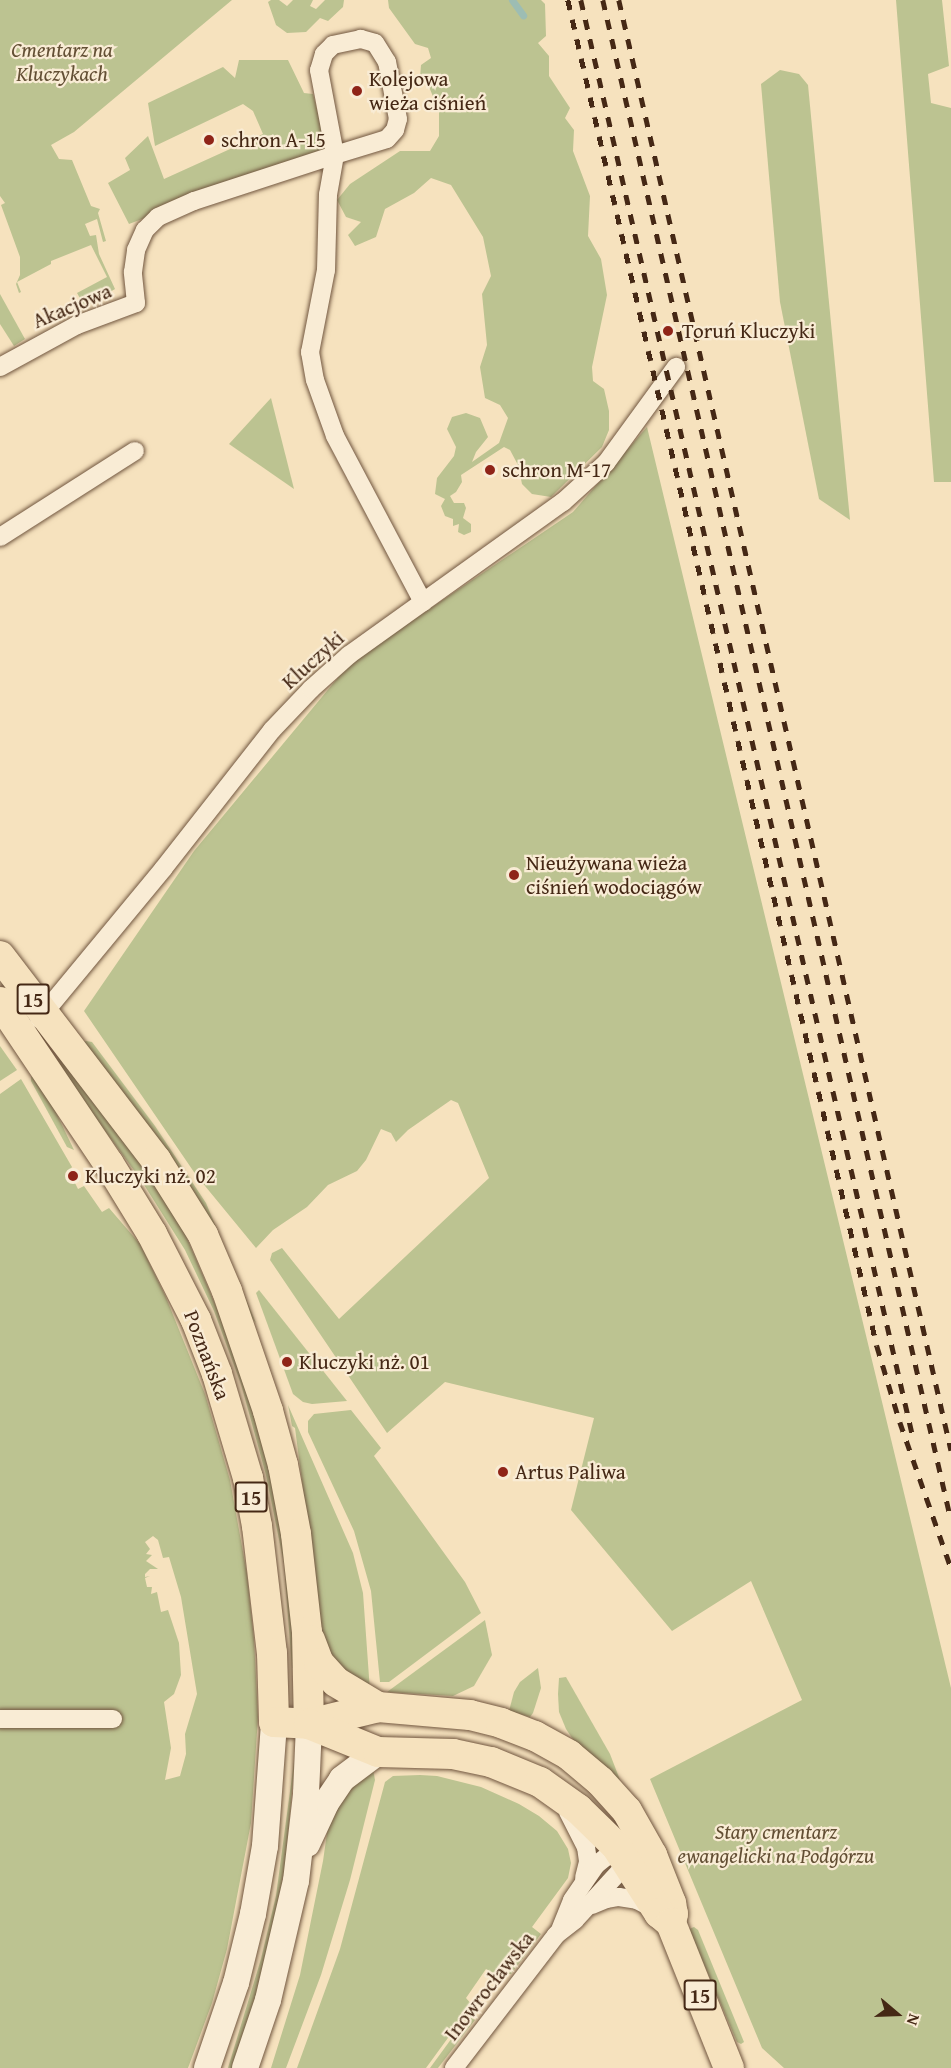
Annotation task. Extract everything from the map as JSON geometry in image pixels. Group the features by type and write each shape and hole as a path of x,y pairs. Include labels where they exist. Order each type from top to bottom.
{"main road":[{"name":"Poznańska","path":"0,956 156,1160 204,1235 246,1344 283,1465 296,1534 307,1632 309,1724"},
{"name":"Poznańska","path":"0,1002 110,1164 152,1234 196,1320 216,1374 248,1479 257,1526 272,1653 274,1722 309,1724 378,1707 470,1715 501,1723 535,1736 569,1755 600,1781 627,1811 635,1849 671,1903 673,1914 665,1918 729,2068"},
{"name":"Poznańska","path":"307,1632 319,1663 336,1682 378,1707"},
{"path":"207,2068 236,1983 255,1903 269,1805 274,1722"},
{"name":"Poznańska","path":"309,1724 378,1752 477,1758 514,1770 557,1792 635,1849"},
{"path":"296,1881 306,1794 309,1724"},
{"path":"245,2068 268,2000 296,1881 308,1842 326,1803 342,1779 378,1752"}],"street":[{"name":"Akacjowa","path":"0,367 77,325 136,303 133,272 136,250 145,230 158,217 194,201 387,139 397,125 384,54 375,43 368,40 340,42 324,54 319,70 335,155"},
{"path":"335,155 328,194 326,270 310,352 315,380 335,436 423,602"},
{"name":"Kluczyki","path":"23,1034 45,1013 284,717 349,655 563,502 606,463 676,367"},
{"path":"0,537 135,451"},
{"path":"0,1719 113,1719"},
{"path":"557,1792 586,1847 587,1868 581,1886 559,1931"},
{"path":"581,1886 596,1865 607,1856 635,1849"},
{"path":"559,1931 583,1911 620,1871 635,1849"},
{"path":"583,1911 598,1902 615,1897 637,1900 665,1918"},
{"name":"Inowrocławska","path":"454,2068 559,1931"}],"green space":[{"name":"Cmentarz na Kluczykach","path":"0,0 232,0 74,132 51,145 59,159 72,160 91,206 100,209 98,213 106,241 103,242 97,219 85,224 90,236 96,235 99,254 115,289 85,307 77,293 107,277 91,245 51,261 51,264 17,282 21,292 19,293 16,284 20,275 20,257 1,205 5,203 0,196"},
{"path":"279,0 287,6 293,0 313,0 310,6 316,9 325,0 344,0 343,7 328,21 320,18 306,32 287,33 276,25 268,2"},
{"path":"388,0 541,0 545,4 546,36 538,43 549,56 549,76 570,108 565,118 574,130 573,151 590,196 588,236 601,259 607,295 592,367 593,381 604,389 609,411 609,430 602,447 551,497 532,494 522,484 518,465 510,450 504,447 461,475 462,482 456,492 450,496 454,503 464,503 466,508 463,518 471,524 471,532 464,535 458,532 459,524 453,526 453,519 445,516 441,506 445,499 435,494 437,478 454,456 456,447 447,429 452,417 466,413 480,418 488,437 476,452 472,462 499,443 508,418 500,405 485,398 480,367 487,345 482,294 491,276 483,237 451,185 431,178 414,193 385,209 376,237 355,246 348,235 361,222 346,217 337,200 350,184 400,151 430,151 439,136 439,111 427,82 420,78 421,65 431,58 428,48 415,44 389,8"},
{"path":"896,0 942,0 949,66 928,74 931,103 951,108 951,482 934,482"},
{"path":"239,60 288,60 304,93 313,94 327,148 129,224 108,183 130,170 125,158 148,136 164,179 263,134 253,111 243,104 155,146 148,103 223,67 235,78"},
{"path":"780,70 799,74 808,85 850,520 819,499 780,302 761,84"},
{"path":"0,294 25,339 14,346 0,324"},
{"path":"271,398 294,489 229,444"},
{"name":"Stary cmentarz ewangelicki na Podgórzu","path":"647,427 951,1688 951,2068 784,2068 762,2048 650,1779 802,1700 751,1581 672,1631 571,1510 594,1418 445,1382 387,1433 270,1260 272,1253 282,1248 339,1319 489,1178 458,1103 451,1100 408,1130 396,1142 391,1133 381,1129 366,1160 357,1171 328,1185 307,1207 273,1230 256,1248 196,1175 84,1011 194,851 351,662 573,512"},
{"path":"92,1042 155,1126 206,1203 256,1323 241,1306 82,1043"},
{"path":"0,1046 17,1070 0,1081"},
{"path":"67,1054 177,1215 222,1320 263,1440 285,1542 298,1668 292,1668 284,1564 266,1475 241,1384 214,1311 185,1250 141,1180 54,1061"},
{"path":"37,1073 74,1150 67,1147 31,1081 31,1077"},
{"path":"21,1079 72,1167 69,1171 78,1189 84,1186 102,1212 109,1208 140,1244 165,1295 205,1394 230,1480 247,1574 254,1639 258,1717 251,1823 227,1949 212,2003 188,2068 0,2068 0,1094","holes":["153,1536 158,1540 163,1558 169,1557 181,1597 197,1694 185,1734 186,1754 180,1776 165,1780 171,1748 164,1702 174,1694 181,1675 179,1643 168,1610 161,1612 157,1592 151,1594 152,1587 147,1587 145,1578 150,1576 145,1577 150,1569 158,1569 146,1561 152,1555 146,1554 150,1549 145,1542"]},
{"path":"259,1290 347,1401 312,1404 303,1402 293,1394 256,1293"},
{"path":"288,1405 353,1553 363,1593 370,1691 342,1677 323,1642 295,1428 292,1426"},
{"path":"351,1410 381,1448 374,1456 465,1582 481,1613 389,1682 380,1682 371,1591 354,1531 308,1432 308,1421 314,1414"},
{"path":"485,1620 492,1655 474,1686 453,1696 387,1692"},
{"path":"538,1668 541,1688 533,1713 530,1717 509,1711 514,1692 520,1682"},
{"path":"566,1677 610,1754 620,1780 576,1744 566,1729 559,1712 558,1694 559,1678"},
{"path":"295,1754 286,1862 267,1959 233,2068 228,2068 261,1959 276,1896"},
{"path":"373,1769 375,1780 350,1880 321,1975 286,2068 271,2068 300,1975 329,1819 339,1797"},
{"path":"393,1776 437,1776 481,1787 539,1816 557,1831 568,1849 571,1863 568,1878 532,1927 541,1934 511,1974 505,1974 502,1978 486,1969 466,1998 472,2005 426,2068 297,2068 340,1949 385,1782"},
{"path":"694,1927 698,1930 744,2042 741,2044 737,2042 689,1929"},
{"path":"468,2016 475,2020 438,2068 430,2068"}],"waterway":[{"path":"512,0 523,15"}],"railway":[{"path":"568,0 877,1346 900,1422 951,1568"},
{"path":"581,0 914,1441"},
{"path":"603,0 951,1519"},
{"path":"619,0 951,1450"}],"place":[{"name":"Kolejowa wieża ciśnień","path":"357,91"},
{"name":"schron A-15","path":"209,140"},
{"name":"Toruń Kluczyki","path":"668,331"},
{"name":"schron M-17","path":"490,470"},
{"name":"Nieużywana wieża ciśnień wodociągów","path":"514,875"},
{"name":"Kluczyki nż. 02","path":"73,1176"},
{"name":"Kluczyki nż. 01","path":"287,1362"},
{"name":"Artus Paliwa","path":"503,1472"}]}
